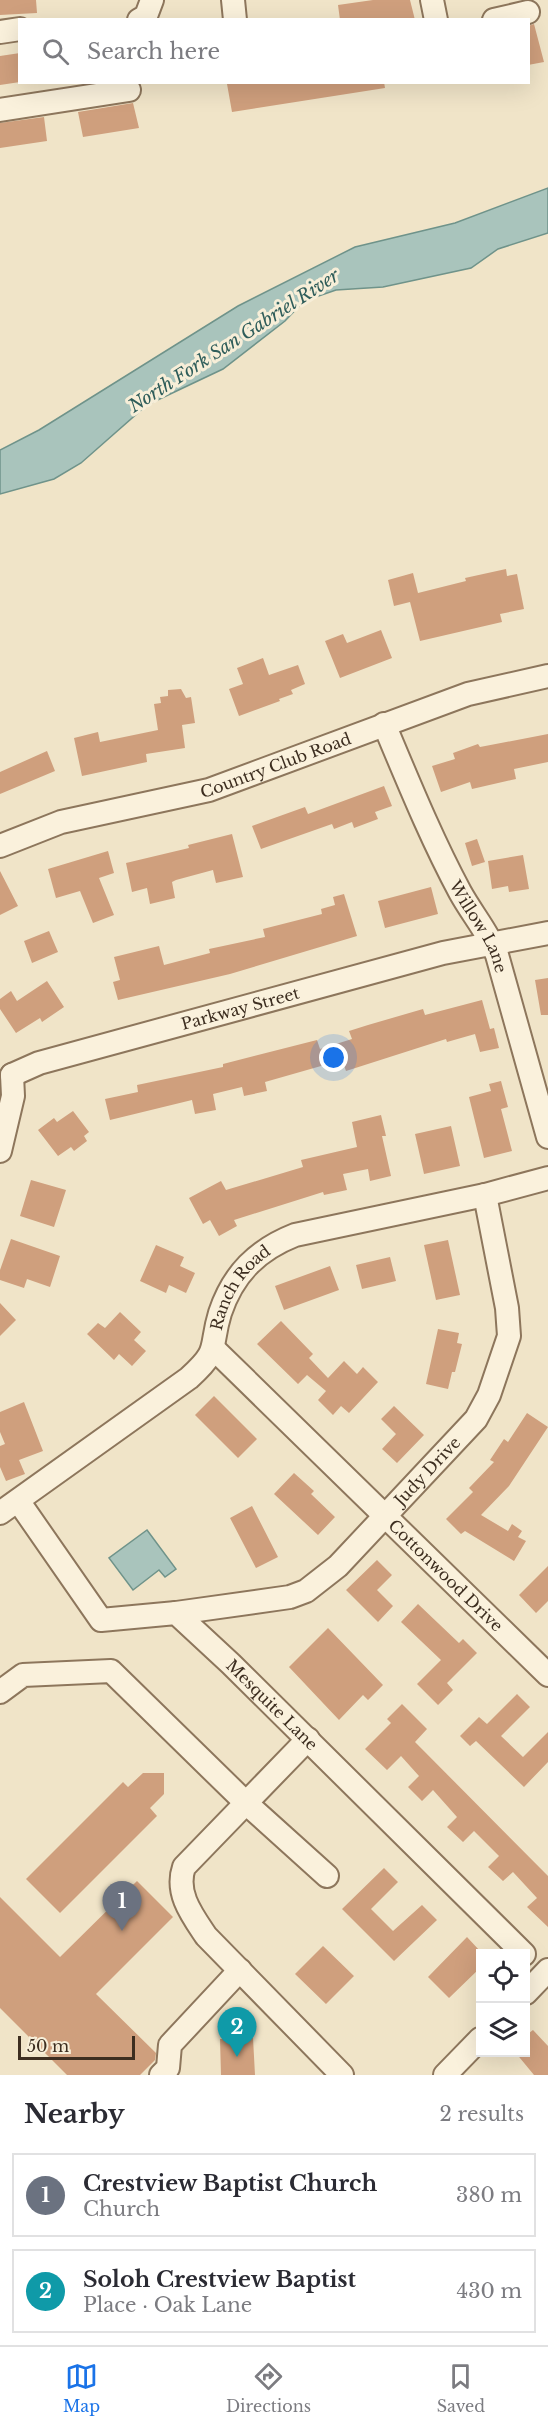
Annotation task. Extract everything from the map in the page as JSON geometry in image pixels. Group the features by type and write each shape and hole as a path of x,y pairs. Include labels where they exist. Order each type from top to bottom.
{"street":[{"path":"142,18 146,16 152,0"},
{"path":"233,0 236,18"},
{"path":"432,0 436,18"},
{"path":"502,18 528,12"},
{"path":"0,32 18,29"},
{"path":"0,110 129,90"},
{"name":"Country Club Road","path":"0,846 60,823 209,790 320,751 384,724 468,694 548,676"},
{"name":"Willow Lane","path":"384,724 421,814 461,894 492,942 514,1008 548,1137"},
{"name":"Parkway Street","path":"0,1151 13,1096 6,1070 492,942 548,933"},
{"name":"Ranch Road","path":"9,1508 189,1378 205,1363 214,1349 227,1293 244,1267 267,1248 295,1235 484,1195 548,1178"},
{"name":"Judy Drive","path":"176,1613 290,1597 306,1591 338,1566 476,1419 489,1395 509,1336 507,1308 484,1195"},
{"name":"Cottonwood Drive","path":"214,1349 548,1675"},
{"path":"9,1508 101,1620 176,1613"},
{"name":"Mesquite Lane","path":"176,1613 308,1739 520,1949"},
{"path":"0,1692 23,1675 111,1671 246,1803 327,1876"},
{"path":"308,1739 184,1867 180,1885 190,1912 206,1936 342,2075"},
{"name":"Mesquite Lane","path":"530,1959 547,1974"},
{"path":"161,2075 168,2068 170,2045 240,1970"},
{"path":"530,1989 547,1974"},
{"path":"445,2075 476,2043"}],"water":[{"name":"North Fork San Gabriel River","path":"548,188 548,233 498,249 471,268 383,287 336,290 304,301 285,321 223,369 147,405 81,463 54,479 0,494 0,450 39,430 238,306 355,247 455,223"},
{"path":"147,1530 176,1569 165,1577 159,1570 133,1590 109,1558"}],"building":[{"path":"0,0 36,0 37,13 0,15"},
{"path":"373,0 410,0 414,18 340,18 338,5"},
{"path":"534,24 544,62 530,65 530,25"},
{"path":"18,53 18,82 0,85 0,56"},
{"path":"227,84 384,84 385,88 232,112"},
{"path":"133,103 139,128 83,137 78,112"},
{"path":"44,117 47,141 0,148 0,123"},
{"path":"506,569 507,576 517,574 524,609 500,614 502,622 420,641 410,602 394,606 388,580 413,573 418,593 466,581 465,578"},
{"path":"381,630 392,658 340,678 325,641 343,634 347,643"},
{"path":"263,658 269,675 298,665 305,684 291,690 293,694 279,699 280,701 239,716 229,689 243,684 237,668"},
{"path":"181,689 186,698 191,697 195,723 182,725 185,748 146,754 147,762 82,776 74,738 98,732 100,742 158,730 154,704 161,703 160,697 168,696 168,690"},
{"path":"548,734 548,762 514,769 516,779 472,789 470,782 441,792 432,766 455,759 453,753 478,744 480,747"},
{"path":"47,751 55,771 0,794 0,772"},
{"path":"384,786 392,806 375,812 378,819 354,828 352,822 334,829 332,824 261,849 252,826 305,807 308,814"},
{"path":"232,834 243,877 216,883 213,870 176,880 172,882 175,898 150,904 147,888 132,892 126,863 189,848 188,845"},
{"path":"477,839 485,862 472,866 465,843"},
{"path":"108,851 114,873 99,878 114,915 93,923 80,891 56,898 48,869"},
{"path":"523,855 529,889 509,892 508,886 492,889 488,861"},
{"path":"0,871 18,906 0,915"},
{"path":"431,887 438,914 385,928 378,901"},
{"path":"344,894 357,936 230,974 118,1000 113,982 120,980 114,957 159,946 164,965 210,953 209,949 265,937 263,929 322,914 321,909 335,905 333,897"},
{"path":"49,931 58,952 32,963 24,941"},
{"path":"548,978 548,1015 541,1015 535,980"},
{"path":"47,981 64,1007 42,1022 40,1018 16,1033 0,1009 0,999 11,991 17,1001"},
{"path":"482,1000 490,1029 494,1028 499,1048 480,1052 475,1034 447,1042 446,1039 346,1071 342,1060 265,1082 267,1091 244,1096 242,1087 213,1094 216,1110 195,1114 192,1100 110,1120 105,1099 138,1092 137,1085 223,1067 223,1064 317,1040 320,1049 352,1039 349,1031 368,1025 423,1009 425,1015"},
{"path":"501,1081 508,1107 501,1109 512,1151 484,1158 469,1097 491,1091 489,1084"},
{"path":"73,1111 89,1132 84,1136 87,1141 74,1151 71,1147 58,1156 38,1130 54,1118 57,1122"},
{"path":"381,1115 386,1136 382,1136 391,1176 370,1181 368,1169 343,1174 347,1190 324,1195 323,1192 234,1220 237,1226 219,1236 210,1220 203,1224 189,1198 221,1181 226,1190 303,1167 301,1160 357,1147 352,1122"},
{"path":"451,1126 460,1166 424,1174 415,1134"},
{"path":"31,1180 66,1190 54,1227 20,1216"},
{"path":"11,1239 60,1256 50,1287 27,1279 24,1288 0,1280 0,1270"},
{"path":"448,1240 460,1295 436,1300 424,1245"},
{"path":"156,1245 184,1257 180,1266 195,1273 186,1293 169,1285 166,1293 140,1281"},
{"path":"390,1257 396,1281 362,1289 356,1265"},
{"path":"330,1266 339,1290 284,1310 275,1286"},
{"path":"0,1303 16,1320 0,1336"},
{"path":"120,1312 141,1332 134,1340 146,1351 132,1366 119,1354 114,1360 87,1334 98,1323 105,1328"},
{"path":"281,1321 313,1354 309,1358 328,1378 344,1361 357,1374 363,1367 378,1382 349,1413 341,1406 333,1415 318,1400 326,1391 307,1375 298,1384 257,1344"},
{"path":"438,1329 459,1333 457,1343 462,1344 448,1389 426,1384"},
{"path":"214,1396 257,1439 238,1458 195,1415"},
{"path":"24,1402 43,1451 19,1460 25,1474 6,1481 0,1467 0,1446 5,1444 0,1432 0,1412"},
{"path":"394,1406 424,1435 397,1463 382,1449 396,1434 381,1419"},
{"path":"527,1413 548,1427 509,1486 481,1515 508,1531 512,1524 522,1531 518,1537 526,1541 514,1561 465,1531 461,1534 446,1519 473,1492 469,1488 494,1462 490,1460 504,1439 508,1442"},
{"path":"294,1473 314,1491 311,1494 335,1517 318,1535 274,1494"},
{"path":"252,1506 278,1557 256,1568 230,1518"},
{"path":"377,1560 392,1575 377,1590 393,1606 378,1622 346,1590"},
{"path":"548,1566 548,1601 536,1613 519,1595"},
{"path":"418,1604 459,1643 463,1639 477,1653 447,1683 453,1690 438,1705 417,1684 441,1660 401,1622"},
{"path":"328,1628 383,1685 368,1700 363,1695 339,1720 289,1667"},
{"path":"517,1694 530,1707 501,1736 523,1757 548,1732 548,1762 524,1787 476,1741 470,1746 460,1736 479,1717 487,1724"},
{"path":"402,1704 427,1729 415,1742 548,1876 548,1927 527,1907 537,1898 513,1872 503,1881 488,1867 499,1856 474,1831 463,1842 447,1827 457,1817 433,1790 422,1801 408,1787 419,1776 401,1756 387,1770 365,1749 391,1723 387,1719"},
{"path":"143,1773 164,1773 164,1794 150,1808 157,1816 60,1913 26,1879 123,1782 128,1787"},
{"path":"384,1868 398,1882 371,1909 393,1931 422,1905 437,1920 394,1961 342,1909"},
{"path":"137,1881 173,1917 96,1994 156,2053 155,2060 140,2075 67,2075 0,2008 0,1897 60,1957"},
{"path":"467,1937 478,1949 476,1949 476,1972 449,1998 428,1977"},
{"path":"323,1946 354,1976 326,2004 295,1974"},
{"path":"533,2030 548,2046 548,2075 534,2075 519,2057 530,2057 530,2032"},
{"path":"253,2038 255,2075 221,2075 220,2039"}],"place":[{"name":"Crestview Baptist Church","path":"122,1931"},
{"name":"Soloh Crestview Baptist","path":"237,2057"}]}
